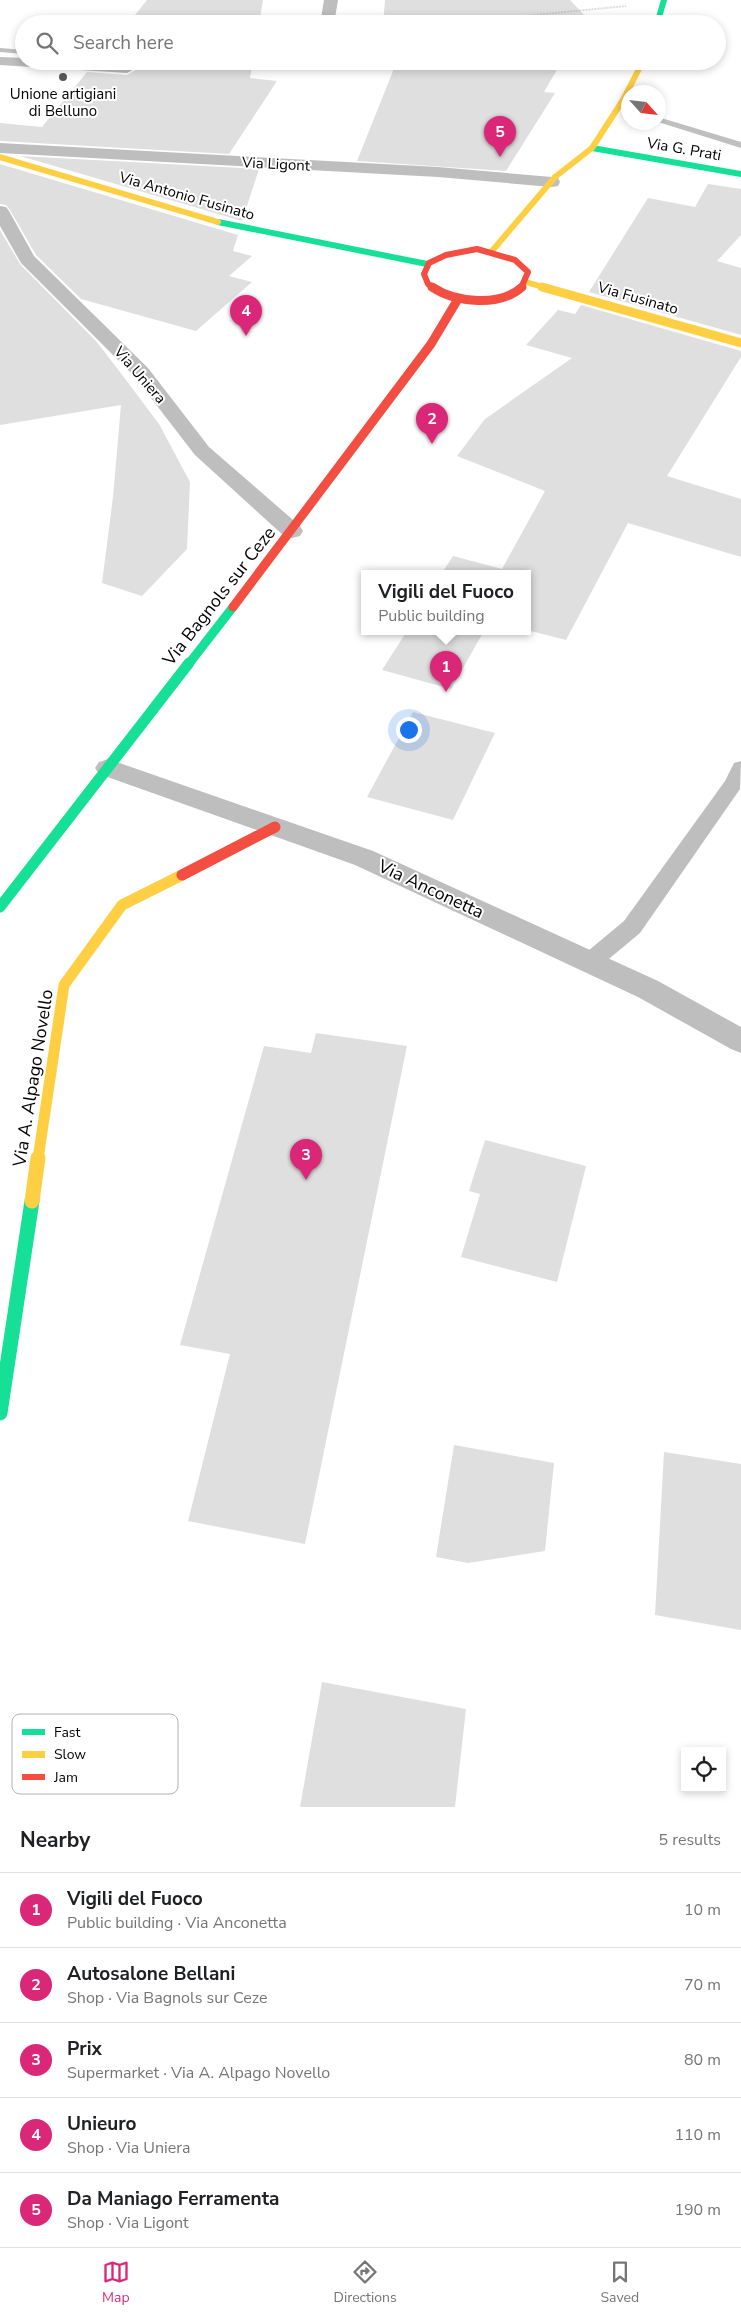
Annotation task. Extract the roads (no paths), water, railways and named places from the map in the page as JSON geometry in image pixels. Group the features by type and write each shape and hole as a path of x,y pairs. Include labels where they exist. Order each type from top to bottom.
{"main road":[{"path":"660,15 664,0"},
{"path":"492,251 552,182 592,148 623,100 639,70"},
{"name":"Via G. Prati","path":"592,148 741,174"},
{"name":"Via Antonio Fusinato","path":"0,157 230,226 427,264"},
{"path":"461,250 492,251 516,260 524,267 527,274 526,282 520,289 508,296 476,301 458,299 443,295 424,280 423,272 427,264 435,258 461,250"},
{"name":"Via Fusinato","path":"526,282 741,343"},
{"name":"Via Bagnols sur Ceze","path":"0,907 292,531 431,344 458,299"},
{"name":"Via A. Alpago Novello","path":"0,1413 64,985 122,906 275,827"}],"street":[{"path":"328,15 331,0"},
{"path":"0,61 15,62"},
{"name":"Via Ligont","path":"0,148 438,172 552,182"},
{"name":"Via Uniera","path":"0,211 27,259 141,372 202,451 292,531"},
{"name":"Via Anconetta","path":"108,768 364,858 648,989 741,1041"}],"lane":[{"path":"590,962 632,927 733,784 741,768"}],"waterway":[{"path":"0,50 15,51"},
{"path":"666,122 741,145"}],"place":[{"name":"Unione artigiani di Belluno","path":"63,77"},
{"name":"Da Maniago Ferramenta","path":"500,157"},
{"name":"Unieuro","path":"246,336"},
{"name":"Autosalone Bellani","path":"432,444"},
{"name":"Vigili del Fuoco","path":"446,692"},
{"name":"Prix","path":"306,1180"}]}
